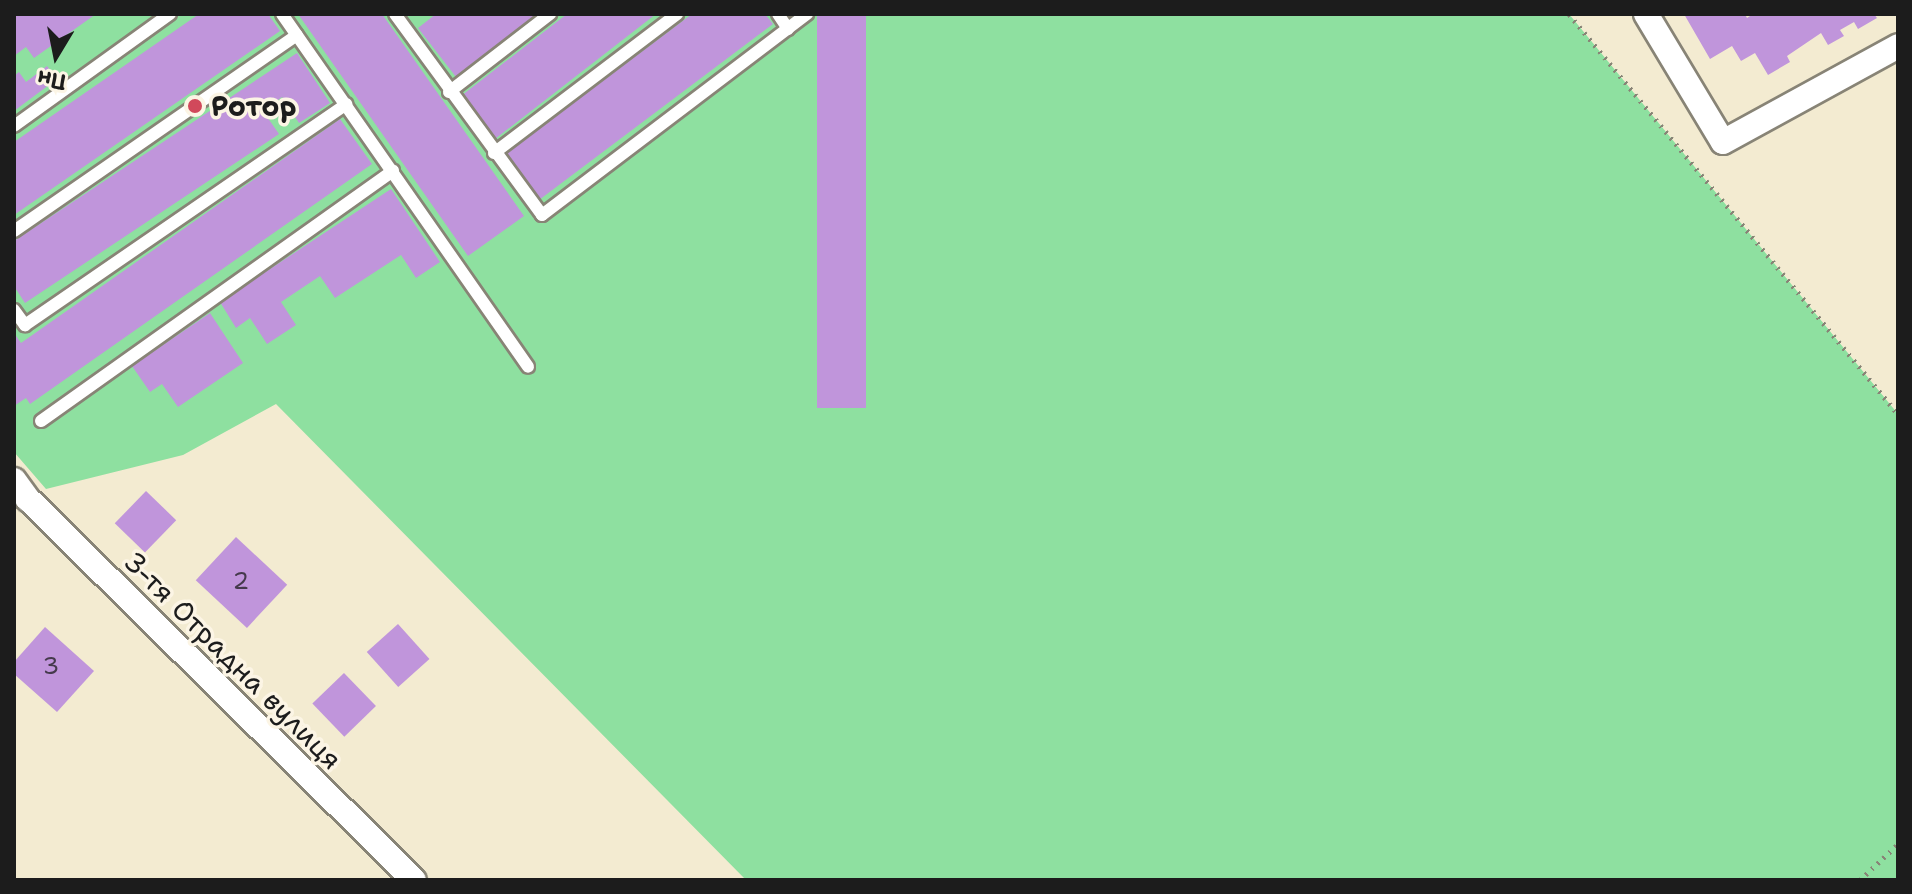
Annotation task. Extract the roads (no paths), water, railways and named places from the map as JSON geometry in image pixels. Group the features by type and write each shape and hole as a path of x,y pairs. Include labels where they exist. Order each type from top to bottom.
{"street":[{"path":"1646,14 1723,142 1898,46"},
{"name":"3-тя Отрадна вулиця","path":"14,480 61,532 414,880"}],"lane":[{"path":"14,126 170,14"},
{"path":"282,14 528,367"},
{"path":"412,14 398,18 449,92 542,215 807,14"},
{"path":"449,92 550,14"},
{"path":"494,153 677,14"},
{"path":"778,14 788,29"},
{"path":"14,231 297,35"},
{"path":"14,310 25,325 346,104"},
{"path":"41,421 393,171"}],"place":[{"name":"Ротор","path":"195,106"}]}
